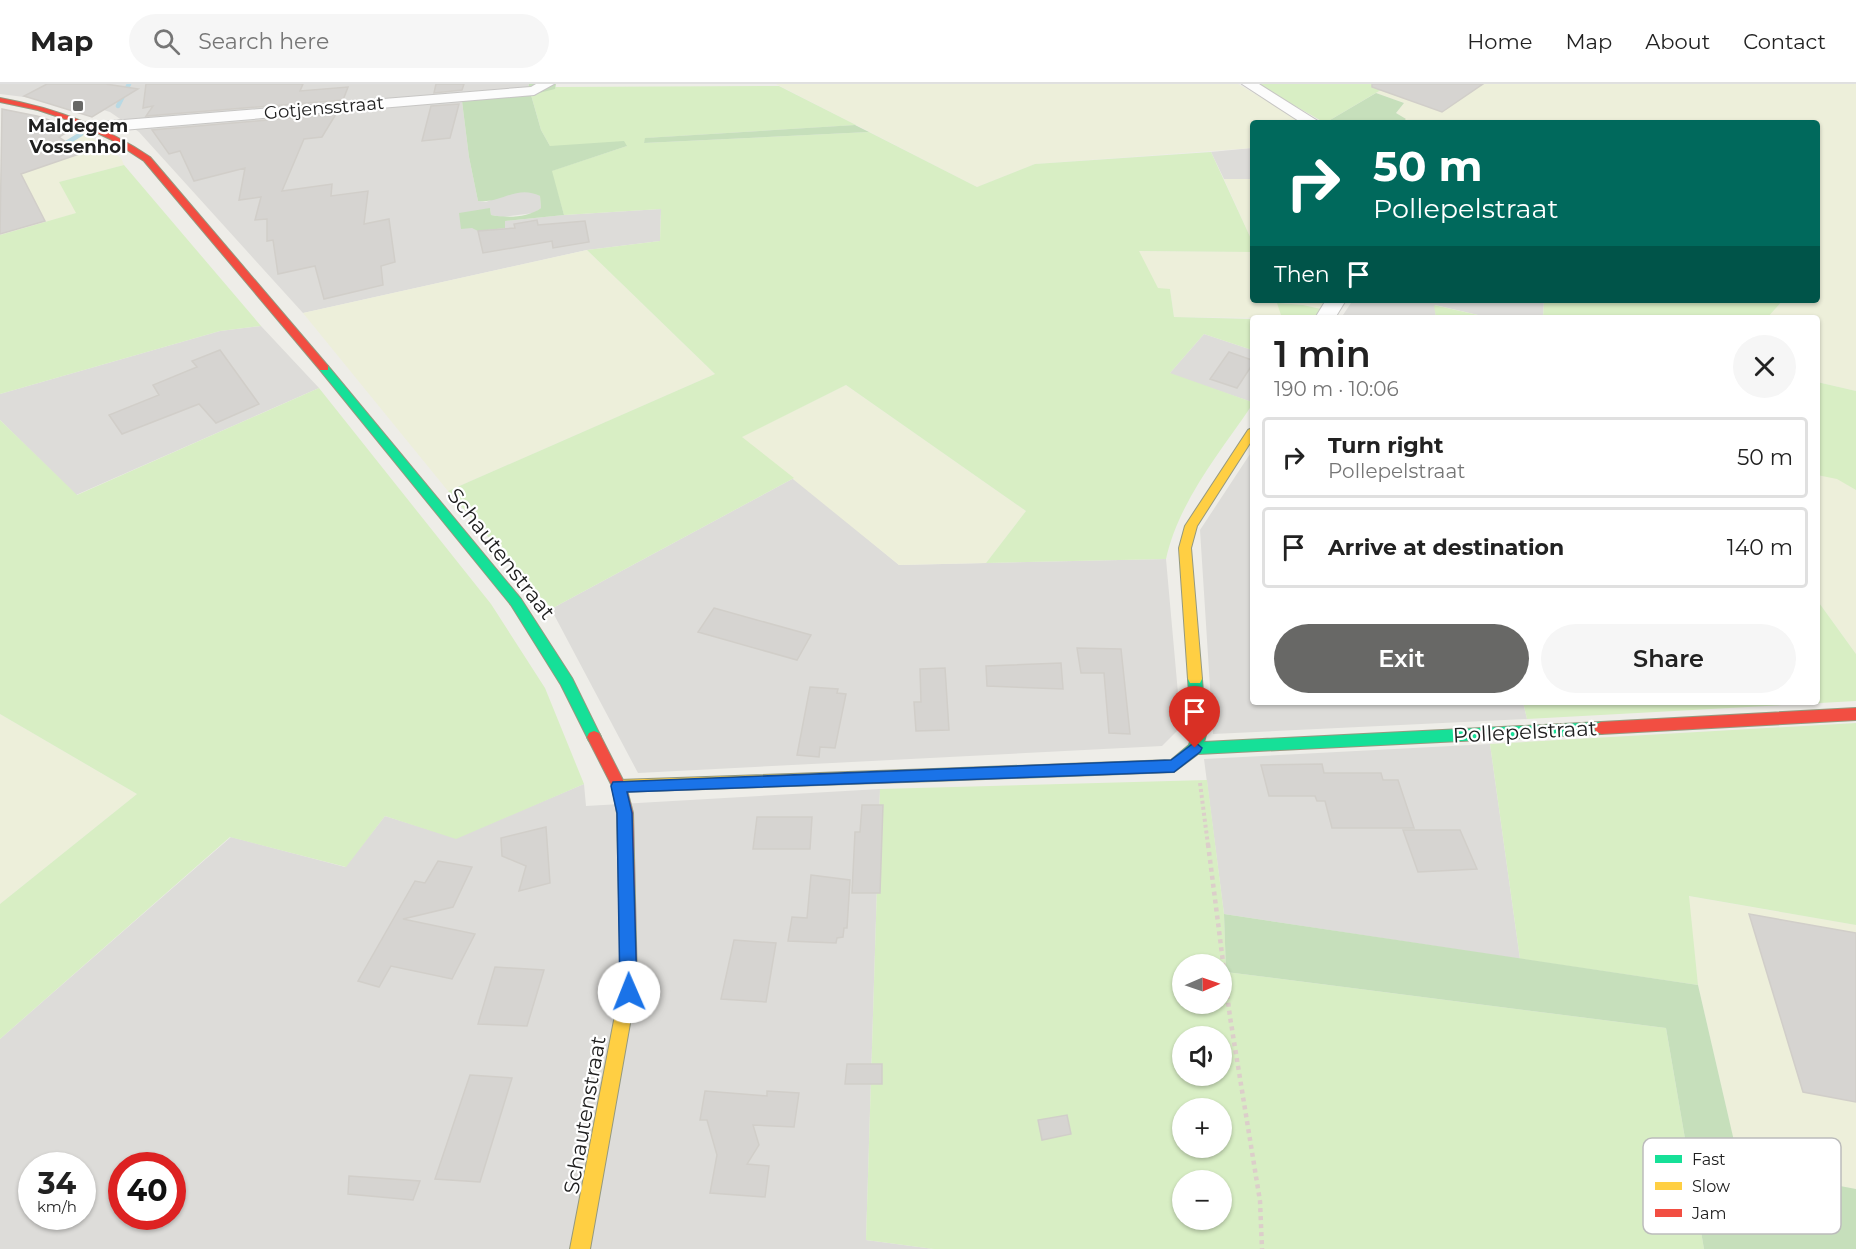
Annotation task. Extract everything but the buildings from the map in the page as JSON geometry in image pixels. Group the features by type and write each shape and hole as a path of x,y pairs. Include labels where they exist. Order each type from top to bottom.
{"street":[{"path":"391,103 393,84"},
{"name":"Gotjensstraat","path":"99,127 534,91 547,84"},
{"path":"1249,84 1308,120"},
{"name":"Schautenstraat","path":"0,100 58,112 99,127 121,138 147,159 384,439 516,602 567,682 619,786 625,813 629,992 580,1249"},
{"path":"619,786 1174,766 1195,748 1199,735 1185,549 1191,526 1250,435"},
{"name":"Pollepelstraat","path":"1195,748 1856,714"}],"path":[{"path":"1195,748 1230,1017 1260,1201 1262,1249"}],"shaded area":[{"path":"0,84 529,84 528,87 462,101 469,157 478,201 486,202 513,191 531,191 540,196 541,208 534,213 503,217 491,215 490,208 472,228 505,227 505,221 564,215 661,209 660,241 587,250 303,313 139,132 110,112 88,105 0,94"},
{"path":"1250,148 1250,179 1224,179 1211,152"},
{"path":"1351,303 1544,303 1543,315 1478,315 1435,305 1436,315 1343,315"},
{"path":"261,326 319,388 76,495 0,420 0,394 220,331"},
{"path":"1204,334 1250,349 1250,401 1169,374"},
{"path":"1250,454 1250,705 1524,705 1527,719 1213,734 1200,530"},
{"path":"794,478 899,565 1166,559 1181,727 1162,746 638,773 551,609"},
{"path":"1490,744 1520,959 1224,914 1204,759"},
{"path":"584,784 586,806 880,789 866,1240 934,1249 0,1249 0,1039 231,837 345,867 385,816 456,838"}],"green space":[{"path":"529,84 556,84 555,89 531,95 541,130 550,146 624,141 627,146 552,171 564,215 505,221 505,228 478,231 472,228 461,229 459,213 490,208 491,215 503,217 530,214 541,208 540,196 524,192 494,200 478,201 469,157 462,101 528,88"},
{"path":"776,84 1238,84 1300,120 1250,120 1250,148 1035,164 977,187"},
{"path":"1257,84 1391,84 1330,120 1320,120"},
{"path":"1391,84 1856,84 1856,391 1820,383 1820,315 1770,315 1780,303 1820,303 1820,120 1404,120 1396,113 1404,103 1376,93"},
{"path":"779,86 856,125 646,138 644,143 869,132 977,187 1035,164 1211,152 1250,237 1250,252 1139,251 1158,288 1170,289 1174,317 1250,319 1250,349 1204,334 1170,373 1250,401 1250,408 1190,498 1180,517 1166,559 986,563 1026,511 846,385 742,437 794,478 551,609 448,491 715,374 587,250 660,241 661,209 564,215 551,171 627,146 550,146 541,130 531,95 556,87"},
{"path":"1376,93 1404,103 1396,113 1406,119 1405,120 1330,120"},
{"path":"855,125 869,132 644,143 645,138"},
{"path":"82,131 121,158 124,165 59,182 77,213 0,235 0,178 17,173 31,161"},
{"path":"124,165 261,326 220,331 0,394 0,235 76,213 59,182"},
{"path":"1224,179 1250,179 1250,237"},
{"path":"587,250 715,374 448,491 303,313"},
{"path":"1138,251 1250,252 1250,303 1278,303 1281,315 1250,315 1250,318 1174,317 1170,289 1158,289"},
{"path":"1277,303 1321,309 1316,315 1281,315"},
{"path":"1278,303 1324,303 1321,309"},
{"path":"1544,303 1780,303 1770,315 1543,315"},
{"path":"1434,305 1478,315 1436,315"},
{"path":"1820,383 1856,391 1856,490 1837,479 1820,476"},
{"path":"846,385 1026,511 986,563 899,565 741,437"},
{"path":"319,388 491,604 545,688 584,784 456,839 385,816 346,867 230,837 0,1039 0,904 137,794 0,714 0,420 77,495"},
{"path":"1820,476 1837,478 1856,490 1856,654 1820,604"},
{"path":"1820,604 1856,654 1856,701 1820,703"},
{"path":"1524,705 1783,705 1527,719"},
{"path":"0,714 137,794 0,904"},
{"path":"1856,723 1856,925 1689,896 1698,985 1520,959 1490,744"},
{"path":"1207,780 1224,914 1225,954 1172,954 1172,1014 1232,1014 1232,973 1666,1028 1685,1138 1643,1138 1643,1234 1701,1234 1704,1249 934,1249 866,1240 880,789"},
{"path":"1688,896 1856,925 1856,1189 1841,1186 1841,1138 1733,1138 1698,985"},
{"path":"1224,914 1698,985 1733,1138 1685,1138 1666,1028 1232,973 1232,954 1225,954"},
{"path":"1841,1186 1856,1189 1856,1249 1704,1249 1701,1234 1841,1234"}],"waterway":[{"path":"118,106 129,84"},
{"path":"60,147 81,134"}],"traffic: fast":[{"path":"324,368 516,602 567,682 594,737"},
{"path":"934,775 1174,766 1195,748 1199,735 1195,679"},
{"path":"1195,748 1601,728"}],"traffic: slow":[{"path":"1195,679 1185,548 1191,526 1250,435"},
{"path":"619,786 934,775"},
{"path":"580,1249 629,984"}],"traffic: jam":[{"path":"0,100 40,108 77,120 113,137 147,159 324,368"},
{"path":"1601,728 1856,714"},
{"path":"594,737 619,786 625,813 629,984"}],"place":[{"name":"Maldegem Vossenhol","path":"78,106"}],"route":[{"path":"629,992 625,813 619,786 1174,766 1185,759 1195,748"}]}
